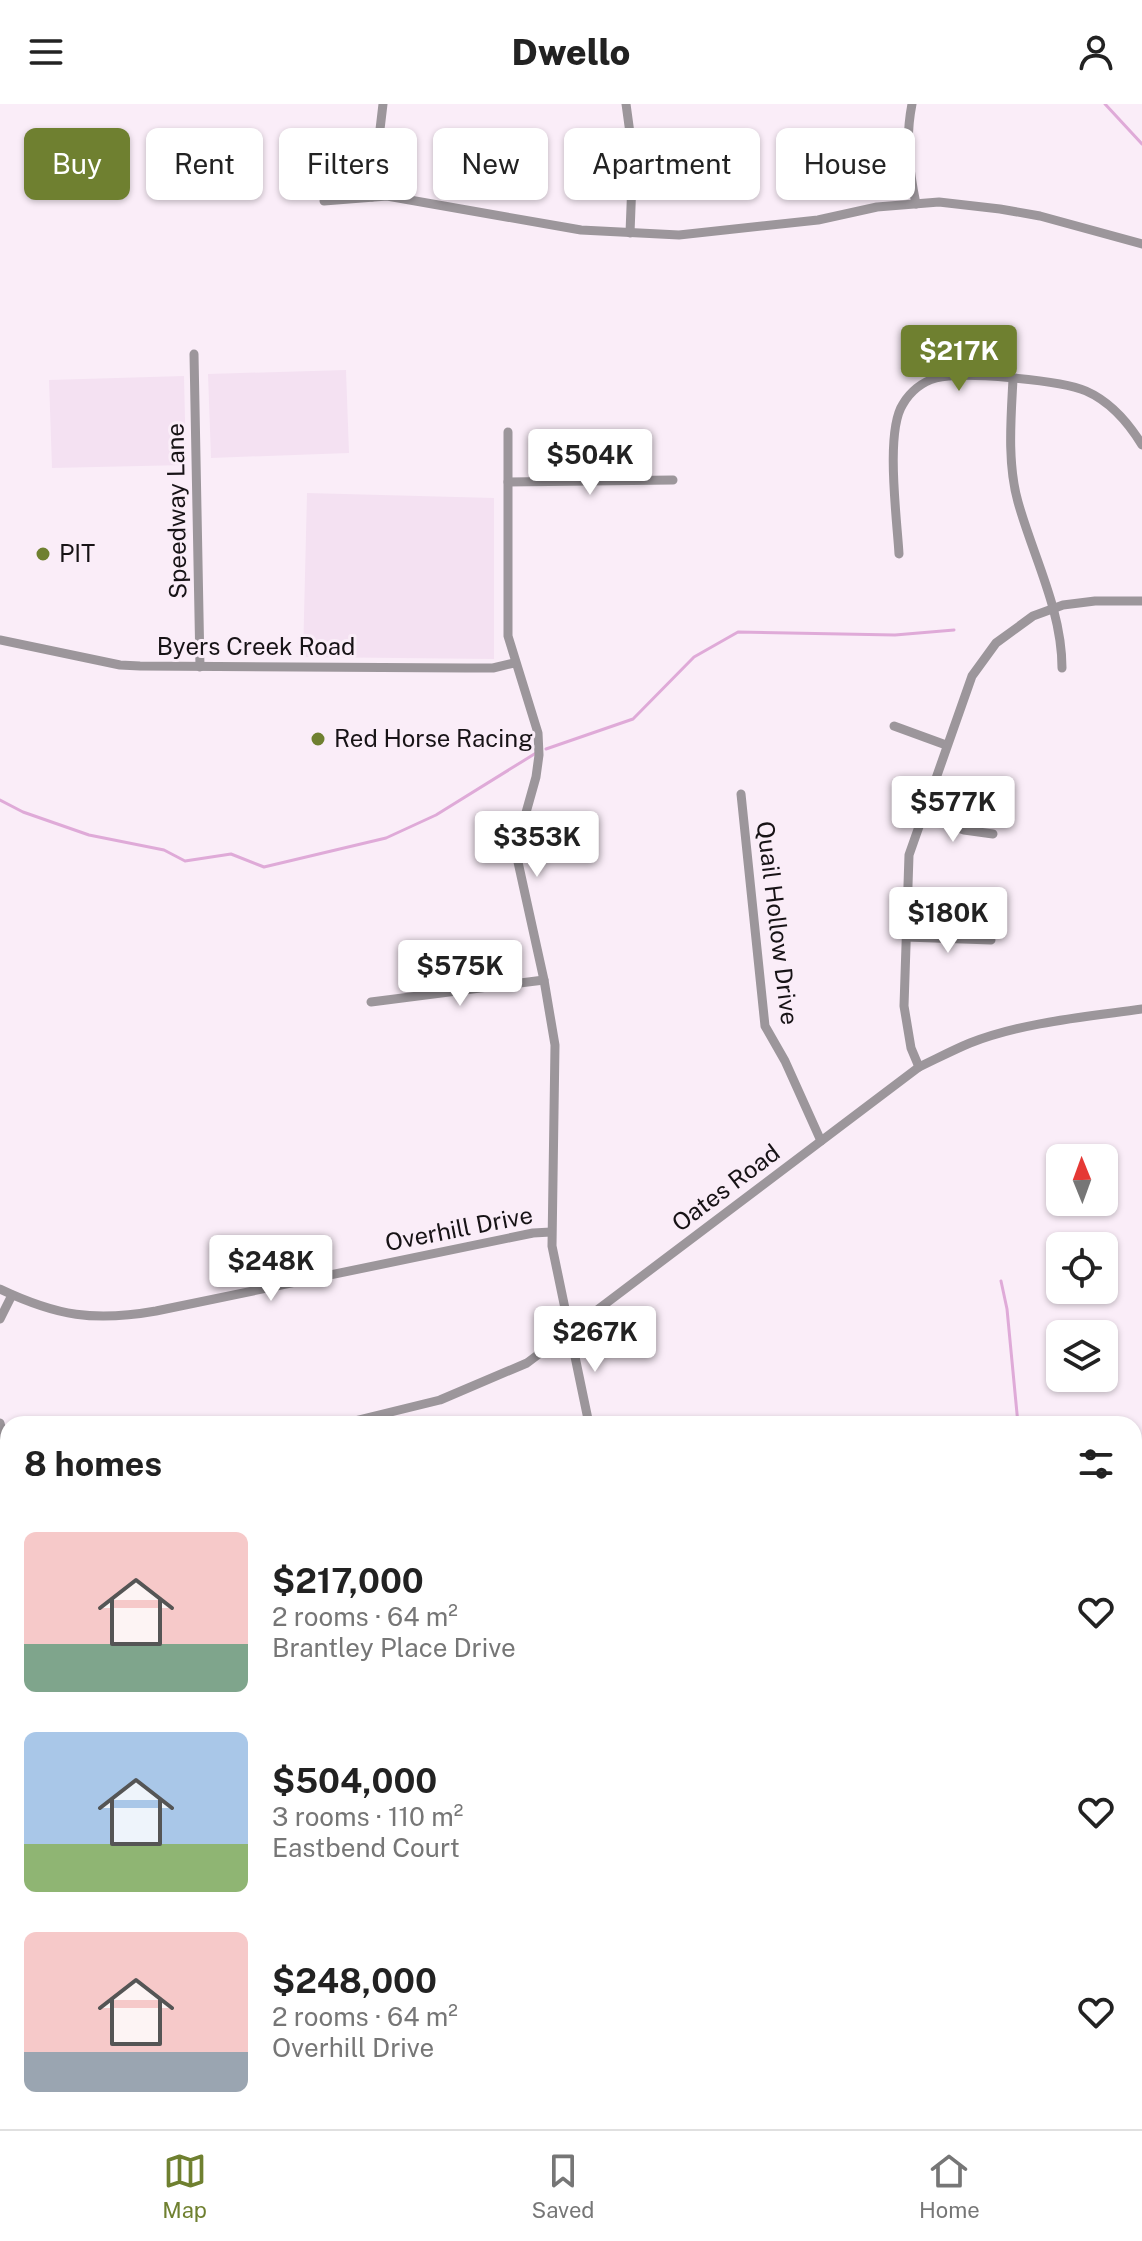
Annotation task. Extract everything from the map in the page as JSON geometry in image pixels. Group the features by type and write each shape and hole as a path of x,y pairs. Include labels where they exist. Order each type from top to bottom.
{"street":[{"path":"380,128 383,104"},
{"path":"626,104 633,155 630,233"},
{"path":"912,104 908,124 908,161 916,204"},
{"path":"324,201 336,200"},
{"path":"417,200 581,230 679,235 818,220 877,207 939,202 1040,216 1142,244"},
{"name":"Speedway Lane","path":"194,354 200,667"},
{"path":"899,554 896,419 914,391 936,378 950,376 1063,383 1087,391 1120,415 1142,445"},
{"path":"1013,379 1014,484 1059,630 1062,668"},
{"path":"508,432 508,636 538,733 539,755 518,841 518,862 555,1045 551,1232 587,1416"},
{"path":"508,482 673,480"},
{"path":"919,1067 911,1048 904,1006 909,855 968,684 988,651 1013,628 1052,608 1095,601 1142,601"},
{"name":"Byers Creek Road","path":"0,640 120,665 493,668 514,663"},
{"path":"894,726 946,745"},
{"name":"Quail Hollow Drive","path":"741,794 765,1026 785,1061 821,1141"},
{"path":"921,815 964,830 993,834"},
{"path":"906,937 991,940"},
{"path":"371,1002 544,980"},
{"name":"Oates Road","path":"375,1416 440,1400 527,1363 919,1067 971,1042 1034,1025 1142,1009"},
{"name":"Overhill Drive","path":"0,1289 70,1316 109,1318 533,1233 551,1232"},
{"path":"0,1319 12,1295"}],"shaded area":[{"path":"346,370 349,453 211,458 208,374"},
{"path":"184,376 186,465 52,468 49,380"},
{"path":"307,493 494,498 494,659 303,657"}],"waterway":[{"path":"1105,104 1142,144"},
{"path":"546,749 633,719 694,657 738,632 895,635 954,630"},
{"path":"0,800 23,812 89,835 164,850 185,861 231,854 264,867 386,838 436,815 536,753"},
{"path":"1001,1281 1007,1309 1017,1416"}],"place":[{"name":"PIT","path":"43,554"},
{"name":"Red Horse Racing","path":"318,739"}]}
